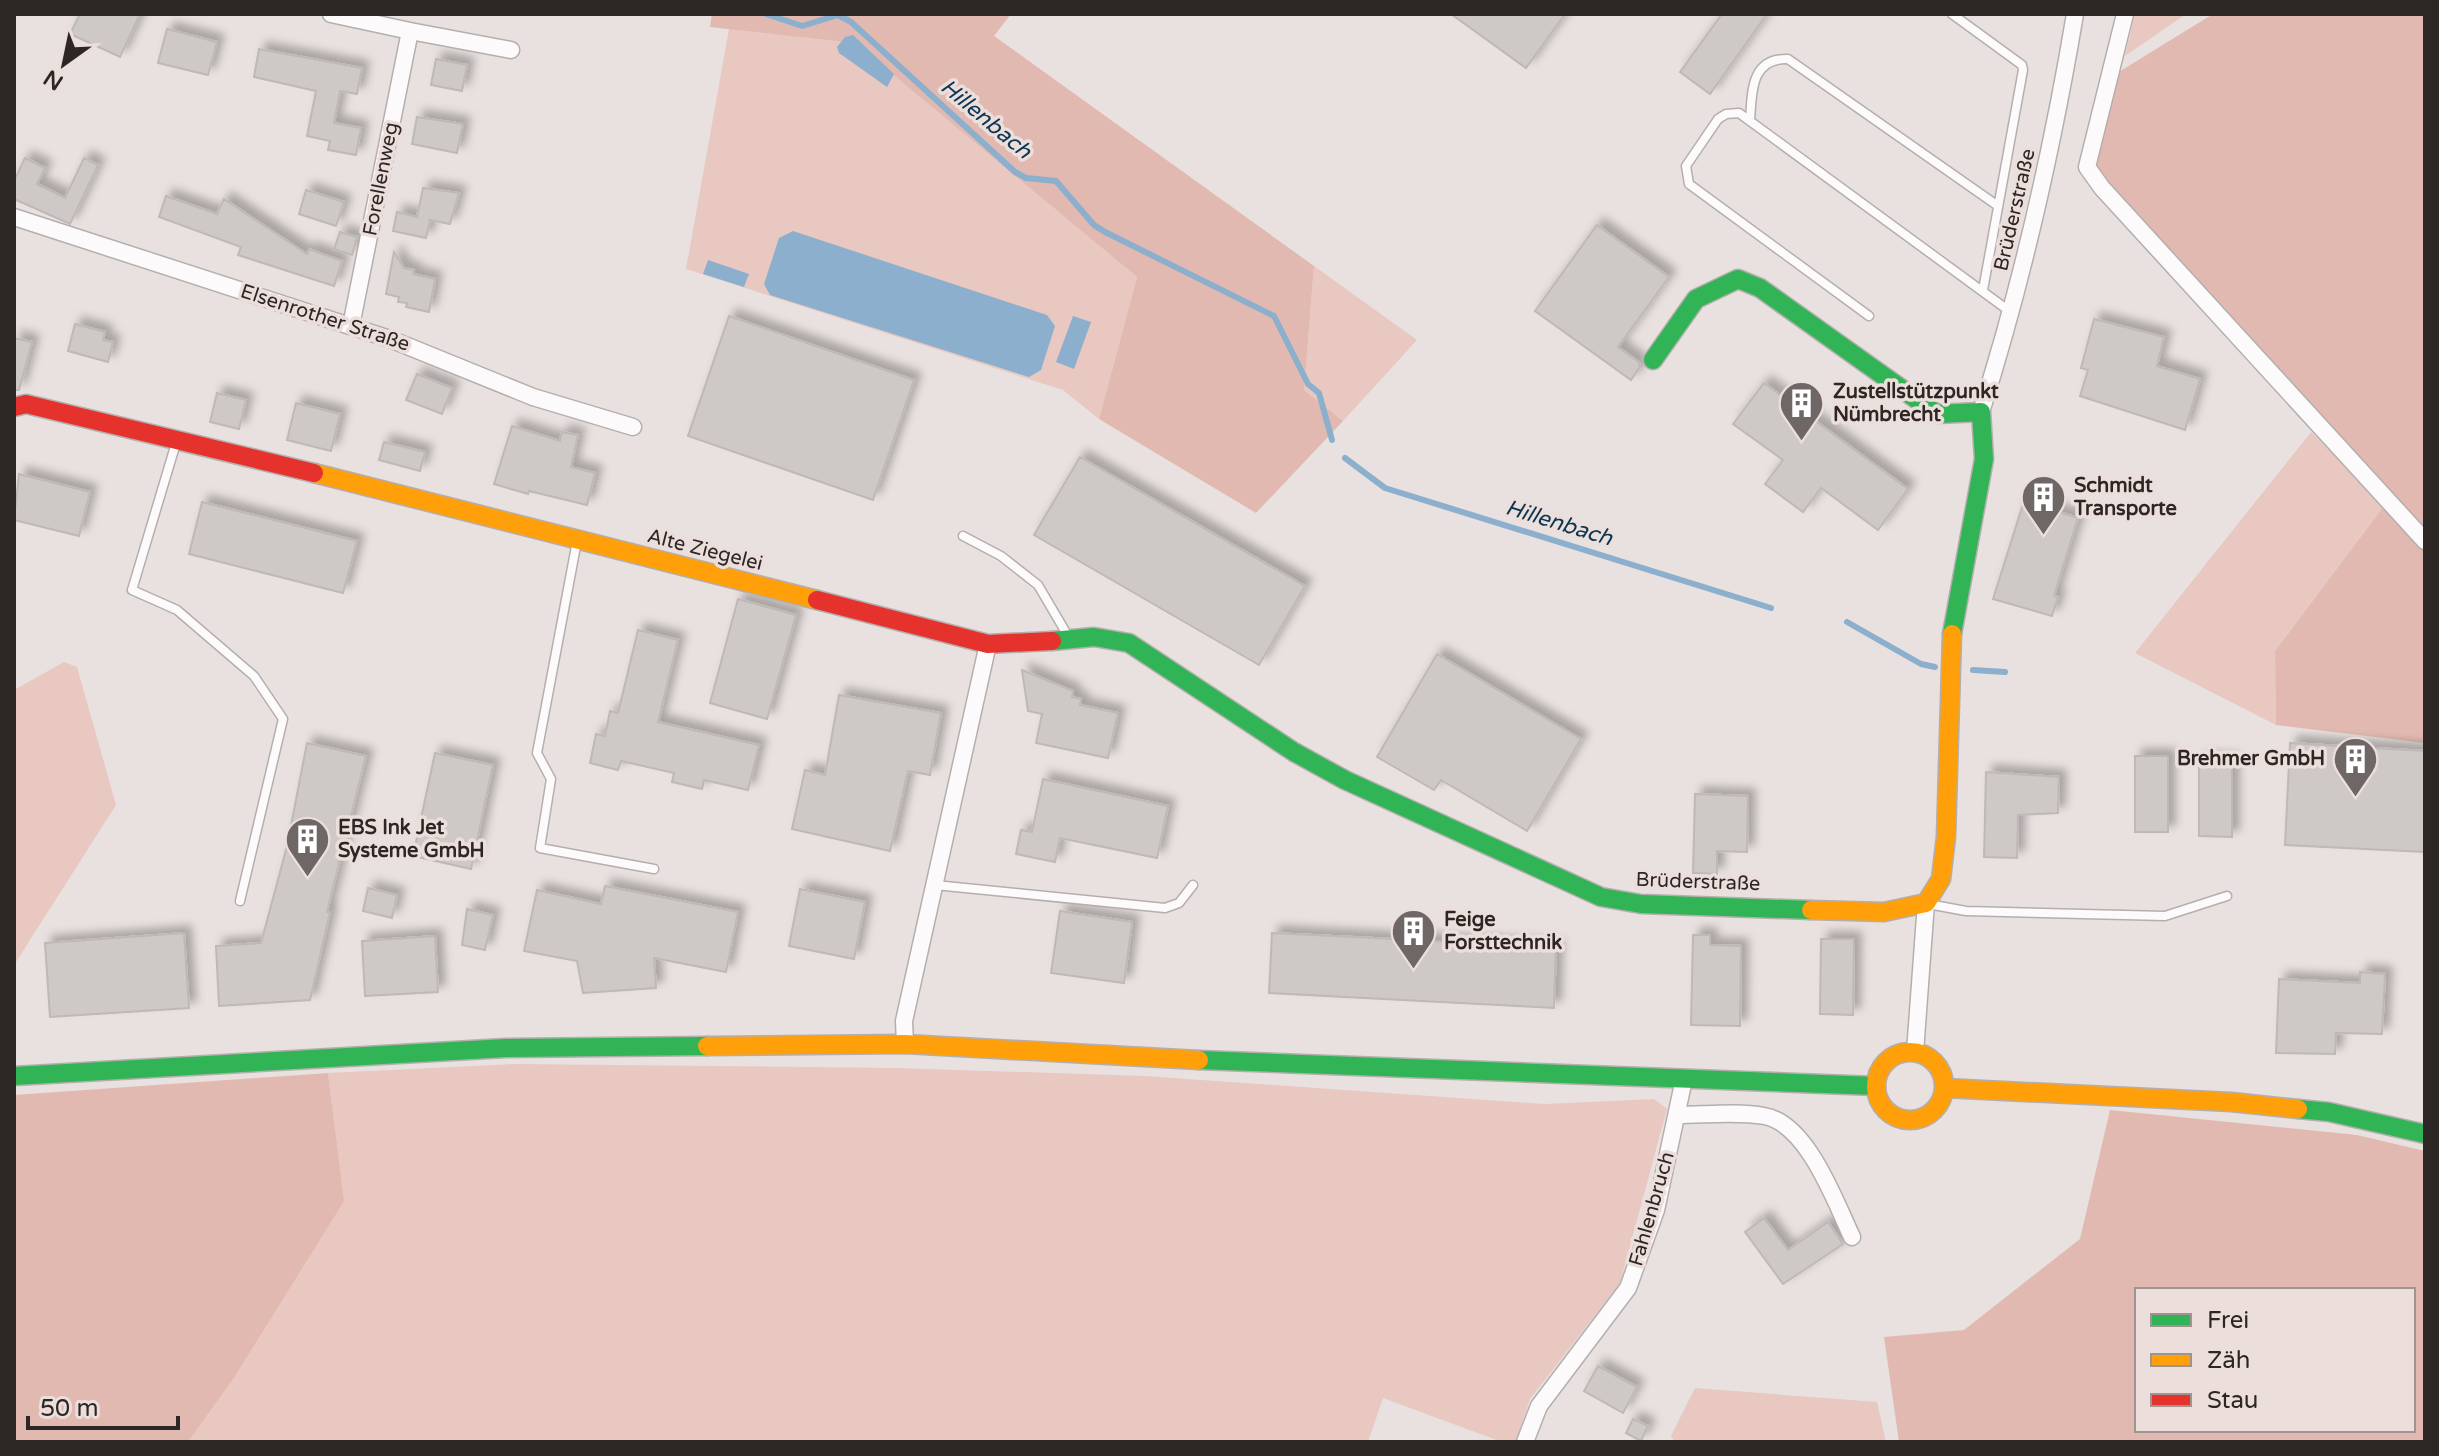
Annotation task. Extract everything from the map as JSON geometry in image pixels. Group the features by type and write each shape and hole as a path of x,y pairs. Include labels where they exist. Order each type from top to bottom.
{"street":[{"path":"331,14 511,50"},
{"name":"Brüderstraße","path":"988,644 1015,647 1068,636 1129,643 1294,752 1345,780 1601,897 1641,904 1884,912 1926,903 1941,879 1946,837 1952,629 1984,459 1981,412 2012,313 2053,146 2075,14"},
{"path":"2125,14 2087,167 2102,188 2425,541"},
{"name":"Forellenweg","path":"351,326 410,31"},
{"name":"Elsenrother Straße","path":"14,217 351,326 458,364 533,397 633,427"},
{"path":"1653,360 1696,299 1738,279 1760,288 1937,414 1981,412"},
{"name":"Alte Ziegelei","path":"14,407 26,404 465,509 988,644"},
{"path":"905,1044 904,1021 988,644"},
{"path":"1915,1052 1926,903"},
{"path":"14,1076 506,1048 905,1044 1248,1063 1876,1086"},
{"path":"1915,1052 1934,1061 1940,1070 1944,1088 1940,1103 1932,1112 1910,1120 1888,1112 1880,1103 1876,1086 1885,1062 1894,1056 1915,1052"},
{"name":"Fahlenbruch","path":"1525,1442 1539,1406 1628,1288 1656,1210 1684,1079"},
{"path":"1944,1088 2231,1102 2329,1112 2425,1134"},
{"path":"1678,1115 1766,1116 1795,1132 1815,1162 1852,1237"}],"lane":[{"path":"1952,14 2022,65 2023,70 1983,290"},
{"path":"1750,121 1752,86 1758,70 1769,61 1788,59 1998,206"},
{"path":"1869,316 1689,184 1686,166 1718,119 1732,113 1750,121 2012,313"},
{"path":"177,442 132,590 177,610 210,638 254,676 283,719 240,901"},
{"path":"963,536 1001,556 1038,585 1068,636"},
{"path":"577,540 537,753 551,779 540,848 654,869"},
{"path":"934,885 1165,908 1179,903 1193,885"},
{"path":"1926,903 1966,911 2165,916 2227,896"}],"shaded area":[{"path":"712,14 1011,14 994,36 1314,266 1304,390 1343,421 1256,513 1099,419 1137,277 855,43 710,27"},
{"path":"2135,14 2186,14 2125,56"},
{"path":"2213,14 2425,14 2425,743 2276,725 2275,651 2388,501 2087,167 2109,78"},
{"path":"729,29 855,42 1137,277 1099,419 1063,390 686,269"},
{"path":"1314,266 1417,340 1343,421 1304,390"},
{"path":"2311,432 2385,506 2275,651 2276,725 2135,653"},
{"path":"64,662 77,667 116,805 14,965 14,690"},
{"path":"514,1064 896,1068 1145,1076 1545,1104 1654,1099 1667,1109 1620,1283 1530,1399 1516,1442 1502,1442 1383,1398 1368,1442 188,1442 234,1378 343,1201 328,1073"},
{"path":"328,1073 344,1201 234,1378 188,1442 14,1442 14,1095"},
{"path":"2110,1110 2357,1135 2425,1151 2425,1442 1899,1442 1884,1337 1964,1330 2080,1239"},
{"path":"1695,1388 1877,1402 1886,1442 1675,1442 1671,1436"}],"water":[{"path":"853,35 894,74 887,87 839,53 837,47 845,37"},
{"path":"793,231 1047,315 1055,326 1041,370 1029,377 770,295 764,284 779,238"},
{"path":"708,260 749,274 744,287 703,274"},
{"path":"1073,316 1091,322 1074,369 1056,362"}],"building":[{"path":"80,14 140,14 120,57 70,34"},
{"path":"1451,14 1565,14 1526,68"},
{"path":"1722,14 1767,14 1710,94 1680,72"},
{"path":"167,29 217,42 208,75 158,63"},
{"path":"259,49 362,68 357,94 340,91 334,123 361,128 356,155 328,150 330,141 307,136 316,91 254,77"},
{"path":"436,59 467,65 462,91 431,85"},
{"path":"417,117 463,124 457,153 412,144"},
{"path":"25,158 45,168 37,184 65,198 84,158 98,165 70,224 14,199 14,181"},
{"path":"423,188 459,193 450,224 430,220 426,238 393,231 397,212 417,217"},
{"path":"306,190 344,202 336,226 299,214"},
{"path":"166,196 217,214 224,199 307,254 309,249 342,261 334,286 238,255 241,247 159,217"},
{"path":"1597,225 1669,277 1618,347 1639,362 1640,367 1631,380 1535,311"},
{"path":"340,232 357,237 352,255 334,249"},
{"path":"394,252 404,268 414,270 413,274 435,279 429,312 406,307 407,303 398,302 399,297 386,294"},
{"path":"729,316 914,380 873,500 688,436"},
{"path":"2094,319 2164,337 2157,366 2200,379 2185,430 2080,396 2088,370 2081,368"},
{"path":"75,324 105,332 103,340 113,342 108,362 68,351"},
{"path":"14,338 32,342 19,390 14,390"},
{"path":"417,374 452,388 442,414 406,400"},
{"name":"Zustellstützpunkt Nümbrecht","path":"1764,383 1908,489 1878,530 1821,488 1803,512 1765,484 1783,460 1733,424"},
{"path":"217,393 246,400 239,429 210,422"},
{"path":"296,403 340,414 331,451 287,440"},
{"path":"512,426 560,441 562,432 578,435 571,467 595,473 587,505 494,484"},
{"path":"384,442 425,452 420,471 379,460"},
{"path":"1080,457 1305,586 1259,665 1034,535"},
{"path":"19,474 90,492 79,536 14,520"},
{"path":"2024,501 2078,518 2054,596 2058,597 2052,616 1993,599"},
{"path":"202,502 357,541 343,593 189,554"},
{"path":"738,599 796,615 767,719 710,703"},
{"path":"638,630 678,640 658,722 759,745 748,790 704,780 702,789 672,782 674,773 621,761 618,770 590,763 596,734 605,736 610,711 618,713"},
{"path":"1437,654 1581,739 1527,831 1441,780 1434,790 1377,757"},
{"path":"1022,670 1073,691 1072,697 1081,699 1080,705 1118,713 1108,758 1036,743 1042,714 1028,711"},
{"path":"839,695 941,713 930,775 908,771 890,851 792,829 805,770 825,775"},
{"name":"EBS Ink Jet Systeme GmbH","path":"307,743 366,756 327,912 330,912 310,1000 219,1006 216,946 261,943 287,846"},
{"name":"Brehmer GmbH","path":"2290,743 2425,751 2425,852 2285,845"},
{"path":"435,753 493,765 471,869 413,856"},
{"path":"2135,756 2168,756 2168,832 2135,832"},
{"path":"2199,760 2232,761 2232,837 2199,836"},
{"path":"1986,772 2059,777 2058,813 2018,815 2017,858 1984,857"},
{"path":"1043,779 1168,806 1157,858 1060,838 1055,862 1016,854 1021,830 1032,832"},
{"path":"1695,794 1748,796 1747,852 1717,851 1717,874 1693,873"},
{"path":"605,886 738,912 726,972 654,958 656,988 583,993 577,961 524,951 537,890 601,904"},
{"path":"368,888 397,895 392,918 363,911"},
{"path":"800,889 865,902 854,959 789,946"},
{"path":"467,909 493,915 485,950 462,945"},
{"path":"1060,911 1132,922 1124,983 1051,973"},
{"path":"184,933 189,1008 50,1017 45,943"},
{"name":"Feige Forsttechnik","path":"1272,933 1556,947 1554,1008 1269,993"},
{"path":"1693,935 1710,935 1710,945 1741,946 1740,1026 1691,1025"},
{"path":"435,936 438,992 365,996 362,941"},
{"path":"1821,939 1854,939 1853,1015 1820,1014"},
{"path":"2360,972 2385,974 2382,1034 2336,1033 2335,1054 2276,1053 2279,979 2360,983"},
{"path":"1764,1218 1788,1250 1828,1222 1843,1244 1783,1284 1745,1232"},
{"path":"1598,1366 1637,1387 1623,1413 1584,1391"},
{"path":"1633,1419 1648,1426 1641,1441 1626,1433"}],"waterway":[{"name":"Hillenbach","path":"766,14 802,26 838,15 851,22 1015,172 1026,178 1056,181 1094,225 1105,232 1274,316 1308,384 1319,393 1332,440"},
{"name":"Hillenbach","path":"1345,458 1385,488 1771,608"},
{"name":"Hillenbach","path":"1847,622 1921,664 1935,667"},
{"name":"Hillenbach","path":"1973,670 2005,672"}],"traffic: fast":[{"path":"1653,360 1696,299 1738,279 1760,288 1937,414 1981,412 1984,459 1952,634"},
{"path":"1052,641 1094,637 1129,643 1294,752 1345,780 1601,897 1641,904 1811,910"},
{"path":"14,1076 506,1048 707,1046"},
{"path":"1199,1060 1876,1086"},
{"path":"2298,1109 2329,1112 2425,1134"}],"traffic: slow":[{"path":"314,473 817,600"},
{"path":"1811,910 1884,912 1926,903 1941,879 1946,837 1952,634"},
{"path":"707,1046 905,1044 1199,1060"},
{"path":"1910,1052 1934,1062 1944,1086 1934,1110 1910,1120 1886,1110 1876,1086 1886,1062 1910,1052"},
{"path":"1944,1088 2231,1102 2298,1109"}],"traffic: jam":[{"path":"14,407 26,404 314,473"},
{"path":"817,600 988,644 1052,641"}],"place":[{"name":"Zustellstützpunkt Nümbrecht","path":"1802,443"},
{"name":"Schmidt Transporte","path":"2043,536"},
{"name":"Brehmer GmbH","path":"2356,798"},
{"name":"EBS Ink Jet Systeme GmbH","path":"307,879"},
{"name":"Feige Forsttechnik","path":"1413,970"}]}
